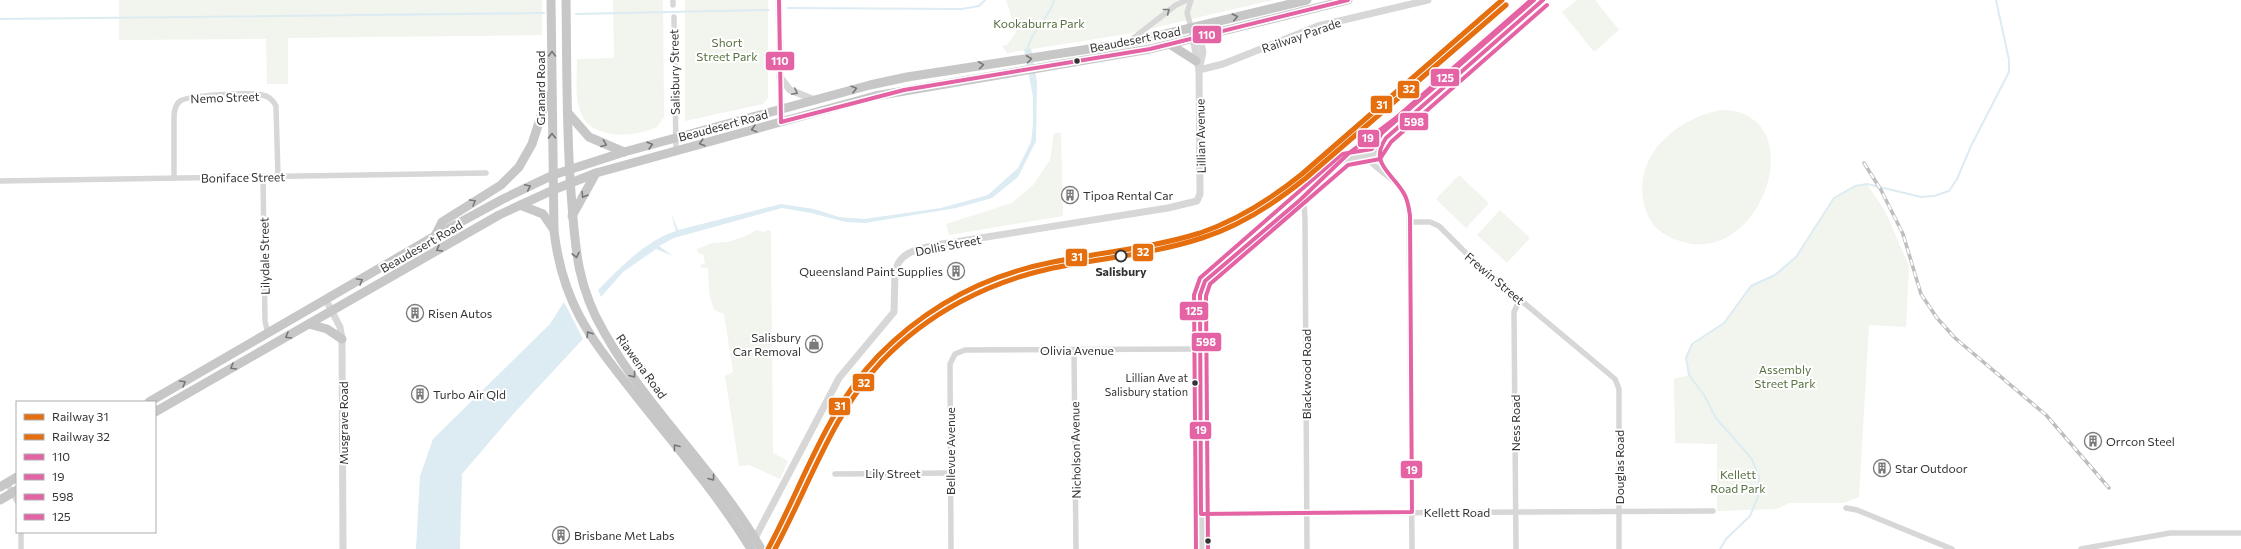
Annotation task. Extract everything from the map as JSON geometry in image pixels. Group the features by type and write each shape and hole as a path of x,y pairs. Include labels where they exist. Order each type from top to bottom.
{"highway":[{"name":"Granard Road","path":"551,0 553,176"},
{"path":"566,0 569,169"},
{"name":"Beaudesert Road","path":"151,401 436,236 503,199 569,169 676,137 907,77 1128,43 1307,0"},
{"name":"Beaudesert Road","path":"156,411 473,230 520,205 596,173 875,96 1014,72 1047,68 1171,45 1348,0"},
{"path":"1171,45 1196,61"},
{"path":"436,236 442,222 501,185 519,167 532,144 543,110 552,94"},
{"path":"568,113 589,137 624,152"},
{"name":"Riawena Road","path":"569,169 574,248 581,278 603,331 621,360 746,525 761,549"},
{"path":"572,216 596,173"},
{"name":"Riawena Road","path":"553,176 554,231 563,276 573,304 587,332 742,535 750,549"},
{"path":"520,205 543,214 554,231"},
{"path":"308,324 327,328 342,339"},
{"path":"4,485 16,479"},
{"path":"0,500 16,495"}],"street":[{"path":"779,0 781,122"},
{"name":"Beaudesert Road","path":"1128,43 1176,5 1186,0"},
{"name":"Beaudesert Road","path":"1191,0 1187,13 1194,26"},
{"name":"Railway Parade","path":"1199,70 1223,64 1318,26 1428,0"},
{"path":"1202,549 1200,349 1201,287 1210,276 1300,200 1345,160 1349,154 1397,117 1531,0"},
{"path":"1386,174 1380,162 1378,152 1380,145 1386,138 1543,0"},
{"name":"Salisbury Street","path":"674,17 676,150"},
{"name":"Lillian Avenue","path":"1194,26 1197,39 1203,52 1199,70 1200,194 1197,201"},
{"name":"Lillian Avenue","path":"1197,39 1196,61 1199,70"},
{"path":"780,77 790,90 816,100"},
{"name":"Nemo Street","path":"174,178 174,118 175,109 179,102 196,96 257,94 272,100 278,116 278,177"},
{"path":"1363,144 1363,150 1367,157 1399,186 1408,199 1410,222 1412,549"},
{"path":"1345,160 1367,157 1378,152"},
{"name":"Boniface Street","path":"0,181 486,173"},
{"name":"Lilydale Street","path":"263,177 265,321 268,334"},
{"name":"Blackwood Road","path":"1300,200 1304,204 1307,549"},
{"name":"Dollis Street","path":"750,549 839,378 894,312 895,273 896,267 901,258 917,250 936,245 1168,208 1197,201"},
{"name":"Frewin Street","path":"1410,222 1430,222 1439,226 1475,262 1612,376 1617,384"},
{"name":"Ness Road","path":"1516,549 1514,312 1520,299"},
{"name":"Musgrave Road","path":"326,300 340,326 342,339 343,549"},
{"name":"Olivia Avenue","path":"955,354 965,350 1200,349"},
{"name":"Nicholson Avenue","path":"1074,350 1076,549"},
{"name":"Bellevue Avenue","path":"951,549 950,364 955,354"},
{"name":"Douglas Road","path":"1617,384 1619,549"},
{"name":"Lily Street","path":"835,474 950,473"},
{"path":"4,485 16,495"},
{"path":"1846,508 1857,510 1952,549"},
{"name":"Kellett Road","path":"1201,514 1713,511"},
{"path":"21,533 21,549"},
{"path":"2081,549 2170,533 2241,533"}],"green space":[{"path":"119,0 542,0 542,35 288,38 288,84 267,84 266,39 119,40"},
{"path":"613,0 663,0 664,117 657,127 647,131 624,135 601,131 584,119 579,108 577,90 577,59 614,58"},
{"name":"Short Street Park","path":"685,0 768,0 768,98 763,104 685,121"},
{"name":"Kookaburra Park","path":"1006,0 1273,0 1127,34 1007,53 1002,46 1007,45 1016,32"},
{"path":"1577,0 1595,0 1619,30 1594,52 1562,12"},
{"path":"1720,110 1748,116 1765,133 1771,157 1767,184 1755,210 1736,231 1712,243 1683,242 1676,240 1658,229 1653,224 1646,212 1642,186 1645,170 1651,155 1661,142 1673,131 1703,115"},
{"path":"1054,133 1061,133 1063,216 949,235 946,224 1012,203 1033,185 1050,160"},
{"path":"1459,175 1489,203 1466,228 1436,199"},
{"name":"Assembly Street Park","path":"1867,184 1885,211 1909,266 1906,327 1869,325 1859,497 1843,503 1789,503 1777,509 1717,511 1717,444 1675,443 1674,379 1689,375 1686,358 1692,344 1724,323 1751,286 1775,275 1796,257 1834,198 1855,186"},
{"path":"1500,210 1530,238 1507,263 1477,235"},
{"path":"757,230 763,232 769,230 771,232 773,453 788,461 780,479 749,465 739,466 725,376 733,372 724,314 714,310 709,293 708,268 701,268 700,265 705,263 703,254 699,254 697,249 712,243 728,242 746,236"}],"shaded area":[{"path":"1031,48 1037,82 1036,141 1018,177 992,198 956,208 865,223 846,222 811,213 782,208 674,238 659,246 673,256 656,249 623,272 601,297 598,290 634,256 654,241 676,231 671,213 678,230 781,204 814,209 839,217 864,219 941,208 988,195 1018,168 1031,142 1033,125 1033,97 1024,49"},
{"path":"564,302 583,339 516,411 462,474 460,549 416,549 420,476 433,439 550,324"}],"waterway":[{"path":"788,8 962,9 979,6 985,0"},
{"path":"1028,47 1030,40 1049,12 1054,0"},
{"path":"1720,549 1726,539 1750,516 1758,497 1759,477 1752,459 1716,418 1704,395 1689,375 1686,358 1692,344 1724,323 1751,286 1775,275 1796,257 1834,198 1855,186 1867,184 1921,197 1934,196 1949,191 1957,179 1971,146 2009,72 2009,60 1996,0"},
{"path":"576,14 769,10"},
{"path":"0,19 544,13"}],"railway":[{"path":"1864,163 1881,190 1903,234 1921,294 1937,318 1955,338 2046,415 2109,488"}],"rail line":[{"name":"31","path":"768,549 817,448 844,400 860,377 878,356 916,322 958,296 1004,275 1071,258 1145,246 1182,238 1214,228 1254,208 1302,174 1502,0"},
{"name":"32","path":"775,549 822,451 849,404 864,382 882,361 919,328 939,314 982,291 1029,274 1071,264 1165,248 1202,238 1243,221 1282,197 1306,178 1506,5"}],"transit line":[{"name":"110","path":"779,0 781,122"},
{"name":"110","path":"781,122 904,90 1150,49 1348,0"},
{"name":"19","path":"1531,0 1397,117 1349,153 1300,200 1205,281 1200,295 1201,514 1412,512 1410,216 1405,195 1388,173 1381,161 1381,147 1386,138 1543,0"},
{"name":"125","path":"1196,549 1194,295 1200,278 1342,154 1372,149 1382,133 1534,0"},
{"name":"598","path":"1208,549 1206,296 1210,284 1348,165 1380,159 1391,142 1547,5"}],"place":[{"name":"Tipoa Rental Car","path":"1070,195"},
{"name":"Salisbury","path":"1121,256"},
{"name":"Queensland Paint Supplies","path":"956,271"},
{"name":"Risen Autos","path":"415,313"},
{"name":"Salisbury Car Removal","path":"814,344"},
{"name":"Lillian Ave at Salisbury station","path":"1195,383"},
{"name":"Turbo Air Qld","path":"420,394"},
{"name":"Orrcon Steel","path":"2093,441"},
{"name":"Star Outdoor","path":"1882,468"},
{"name":"Brisbane Met Labs","path":"561,535"}],"park label":[{"name":"Kellett Road Park","path":"1738,481"}]}
